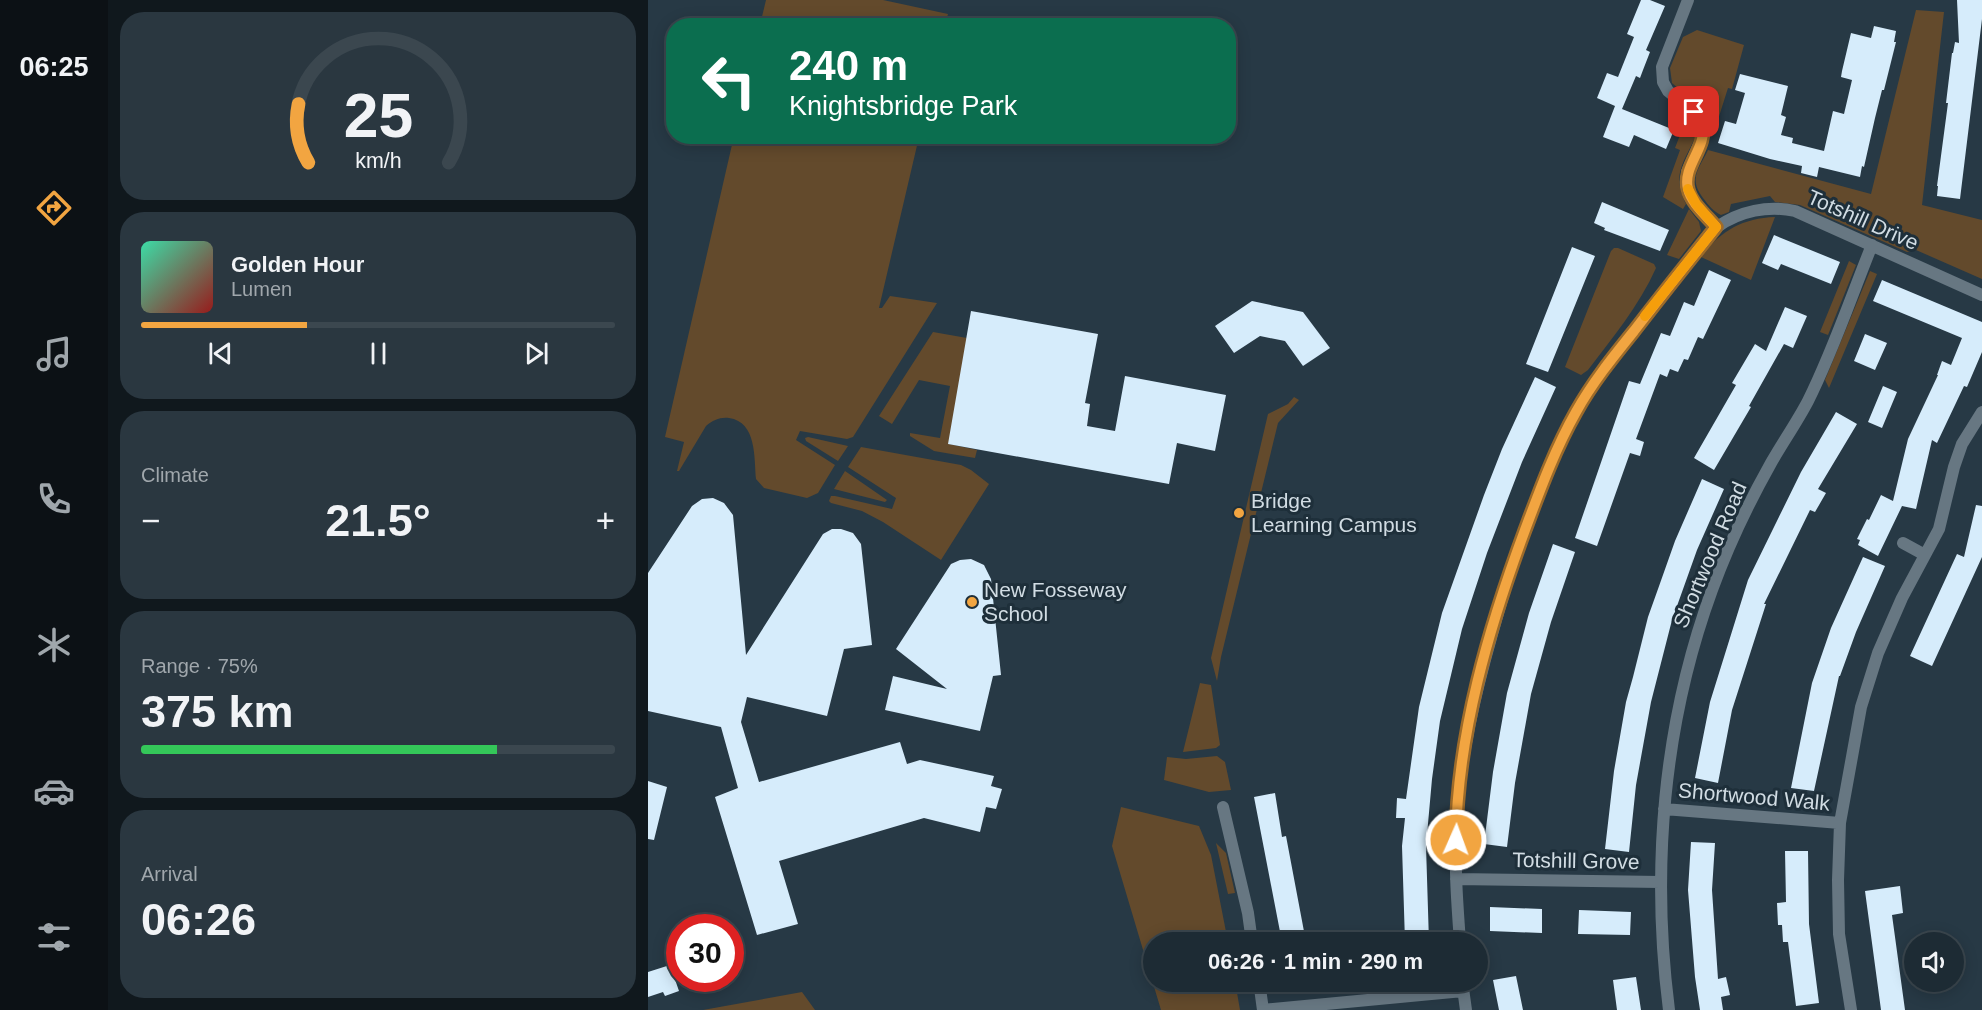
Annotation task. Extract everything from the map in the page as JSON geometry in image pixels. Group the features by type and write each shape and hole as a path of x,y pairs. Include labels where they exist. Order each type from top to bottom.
{"street":[{"path":"1688,0 1662,67 1663,82 1668,92 1694,112 1702,125 1702,138 1687,172 1688,190 1696,204 1716,227"},
{"name":"Totshill Drive","path":"1459,932 1456,820 1473,705 1501,602 1536,502 1575,412 1595,381 1716,227 1748,212 1767,208 1795,211 1982,295"},
{"name":"Shortwood Road","path":"1670,1010 1663,960 1660,882 1664,809 1672,740 1694,643 1712,589 1746,511 1814,389 1872,245"},
{"path":"1851,1010 1839,934 1838,880 1840,823 1861,707 1878,653 1902,598 1939,530 1962,444 1982,412"},
{"path":"1904,543 1925,555"},
{"path":"1223,807 1251,932"},
{"name":"Shortwood Walk","path":"1664,809 1840,823"},
{"name":"Totshill Grove","path":"1456,879 1660,882"},
{"path":"1261,992 1263,1010 1413,992"},
{"path":"1464,992 1466,1010"}],"shaded area":[{"path":"766,0 883,0 948,14 947,18 762,18"},
{"path":"1916,10 1944,12 1922,205 1982,220 1982,279 1916,250 1907,252 1800,205 1775,202 1770,196 1731,204 1729,212 1721,215 1711,208 1696,185 1699,168 1708,150 1871,194"},
{"path":"1697,30 1744,45 1732,89 1728,88 1715,129 1699,106 1672,83 1670,68 1683,37"},
{"path":"1689,118 1694,127 1695,138 1680,171 1680,186 1686,204 1683,209 1663,197 1680,150 1675,148 1685,122"},
{"path":"732,144 917,144 879,308 882,308 890,296 937,303 853,437 847,439 800,431 796,440 835,465 818,493 807,498 764,488 756,479 754,452 749,434 745,426 738,421 723,418 706,426 679,471 677,471 684,442 665,437"},
{"path":"1689,209 1699,222 1701,231 1679,259 1667,255"},
{"path":"1775,217 1751,280 1701,257 1716,240 1733,228 1753,220"},
{"path":"1614,248 1654,264 1656,268 1625,321 1588,370 1581,375 1565,367"},
{"path":"1849,261 1856,265 1828,335 1820,332"},
{"path":"1870,271 1877,274 1829,388 1825,380"},
{"path":"933,332 967,338 949,444 977,450 975,458 934,451 910,436 910,433 940,438 950,386 919,380 892,424 879,416"},
{"path":"1294,397 1299,400 1278,423 1217,681 1211,658 1268,414 1288,404"},
{"path":"805,438 848,446 838,461 806,441"},
{"path":"861,447 961,465 989,484 941,560 883,522 862,511 829,501 831,496 835,496 892,509 896,498 848,467"},
{"path":"845,471 887,500 885,502 834,489"},
{"path":"1200,683 1211,685 1220,745 1216,748 1183,752"},
{"path":"1217,756 1225,762 1231,790 1209,792 1164,780 1167,757 1186,759"},
{"path":"1121,807 1199,826 1211,855 1226,932 1143,932 1143,950 1112,846"},
{"path":"1216,843 1226,853 1235,893 1228,894"},
{"path":"802,992 815,1010 703,1010"},
{"path":"1156,992 1237,992 1240,1010 1161,1010"}],"building":[{"path":"1641,0 1650,0 1665,6 1646,50 1650,52 1640,78 1636,76 1622,109 1674,130 1666,149 1634,135 1629,147 1603,137 1615,106 1597,98 1607,73 1618,77 1634,37 1627,34"},
{"path":"1957,0 1982,0 1982,19 1960,199 1937,196 1952,53 1955,42 1959,43"},
{"path":"1874,26 1896,31 1894,42 1896,42 1860,177 1819,167 1817,177 1801,173 1802,166 1718,143 1725,121 1736,124 1745,93 1735,90 1740,74 1788,86 1781,115 1786,117 1781,135 1793,138 1792,143 1824,151 1833,111 1844,114 1852,80 1841,77 1851,33 1871,38"},
{"path":"1602,202 1669,230 1660,251 1604,230 1605,228 1594,223"},
{"path":"1774,235 1840,262 1831,284 1781,264 1778,270 1762,263"},
{"path":"1572,247 1595,256 1548,372 1526,364"},
{"path":"1709,270 1731,280 1703,339 1698,337 1688,360 1684,359 1678,372 1670,369 1667,377 1660,374 1636,439 1644,442 1640,456 1630,453 1597,546 1575,538 1629,381 1640,384 1661,333 1670,336 1684,302 1694,306"},
{"path":"1882,280 1982,322 1982,352 1967,387 1964,386 1937,443 1932,440 1916,509 1902,506 1878,556 1858,545 1860,540 1857,539 1881,495 1893,501 1908,439 1938,375 1942,361 1951,365 1962,338 1873,301"},
{"path":"1252,301 1303,312 1330,348 1303,366 1285,341 1260,336 1234,353 1215,326"},
{"path":"1785,307 1807,316 1793,348 1784,344 1714,470 1694,458 1736,385 1732,383 1755,344 1766,351"},
{"path":"971,311 1098,334 1085,403 1090,404 1087,426 1115,431 1125,376 1226,395 1215,451 1177,443 1169,484 948,444"},
{"path":"1865,334 1887,343 1875,370 1854,361"},
{"path":"1535,377 1556,387 1522,462 1487,553 1462,629 1440,721 1432,779 1426,846 1429,932 1405,932 1402,846 1405,818 1396,818 1397,798 1406,799 1419,707 1442,613 1502,449"},
{"path":"1883,386 1897,392 1882,428 1868,422"},
{"path":"1836,412 1857,424 1818,489 1826,493 1815,512 1810,510 1764,604 1766,604 1732,710 1718,783 1695,778 1710,702 1748,580 1801,472"},
{"path":"1702,479 1724,489 1697,550 1672,620 1651,702 1636,785 1629,852 1605,849 1614,771 1626,702 1648,617 1675,541"},
{"path":"713,498 724,503 733,515 746,655 823,534 832,529 841,529 853,533 861,544 872,645 844,649 827,716 747,697 741,722 759,782 900,742 907,764 920,760 994,776 991,786 1002,789 996,809 986,807 980,832 924,818 779,861 798,924 757,935 715,797 738,788 721,727 648,711 648,573 692,506 702,499"},
{"path":"1976,505 1982,506 1982,557 1932,666 1910,656 1957,554 1964,557"},
{"path":"1553,544 1575,552 1551,622 1531,694 1515,783 1507,847 1484,844 1493,772 1507,693 1529,613"},
{"path":"1863,557 1885,566 1839,676 1814,791 1791,788 1812,683 1831,628"},
{"path":"971,559 984,565 991,579 1001,675 993,676 980,731 885,710 893,676 947,689 896,649 951,564"},
{"path":"648,781 667,787 654,840 648,839"},
{"path":"1275,793 1282,837 1286,836 1304,932 1280,932 1254,797"},
{"path":"1691,842 1715,843 1712,890 1718,979 1726,977 1730,995 1721,997 1723,1010 1700,1010 1688,890"},
{"path":"1785,851 1808,851 1809,924 1819,1003 1796,1006 1788,942 1783,942 1782,925 1778,925 1777,903 1786,902"},
{"path":"1900,886 1903,913 1892,915 1905,1010 1881,1010 1865,891"},
{"path":"1490,907 1542,909 1542,933 1490,931"},
{"path":"1579,910 1631,912 1630,935 1578,934"},
{"path":"666,966 666,992 676,992 665,996 663,992 648,997 648,972"},
{"path":"1516,976 1523,1010 1499,1010 1493,980"},
{"path":"1636,977 1641,1010 1617,1010 1613,980"}],"slow traffic":[{"path":"1645,316 1716,227 1696,204 1688,189"}],"place":[{"name":"Bridge Learning Campus","path":"1239,513"},
{"name":"New Fosseway School","path":"972,602"}],"route":[{"path":"1456,840 1456,820 1463,764 1473,705 1517,552 1557,451 1575,412 1595,381 1716,227 1696,204 1688,190 1687,172 1702,138 1702,125 1694,112"}]}
